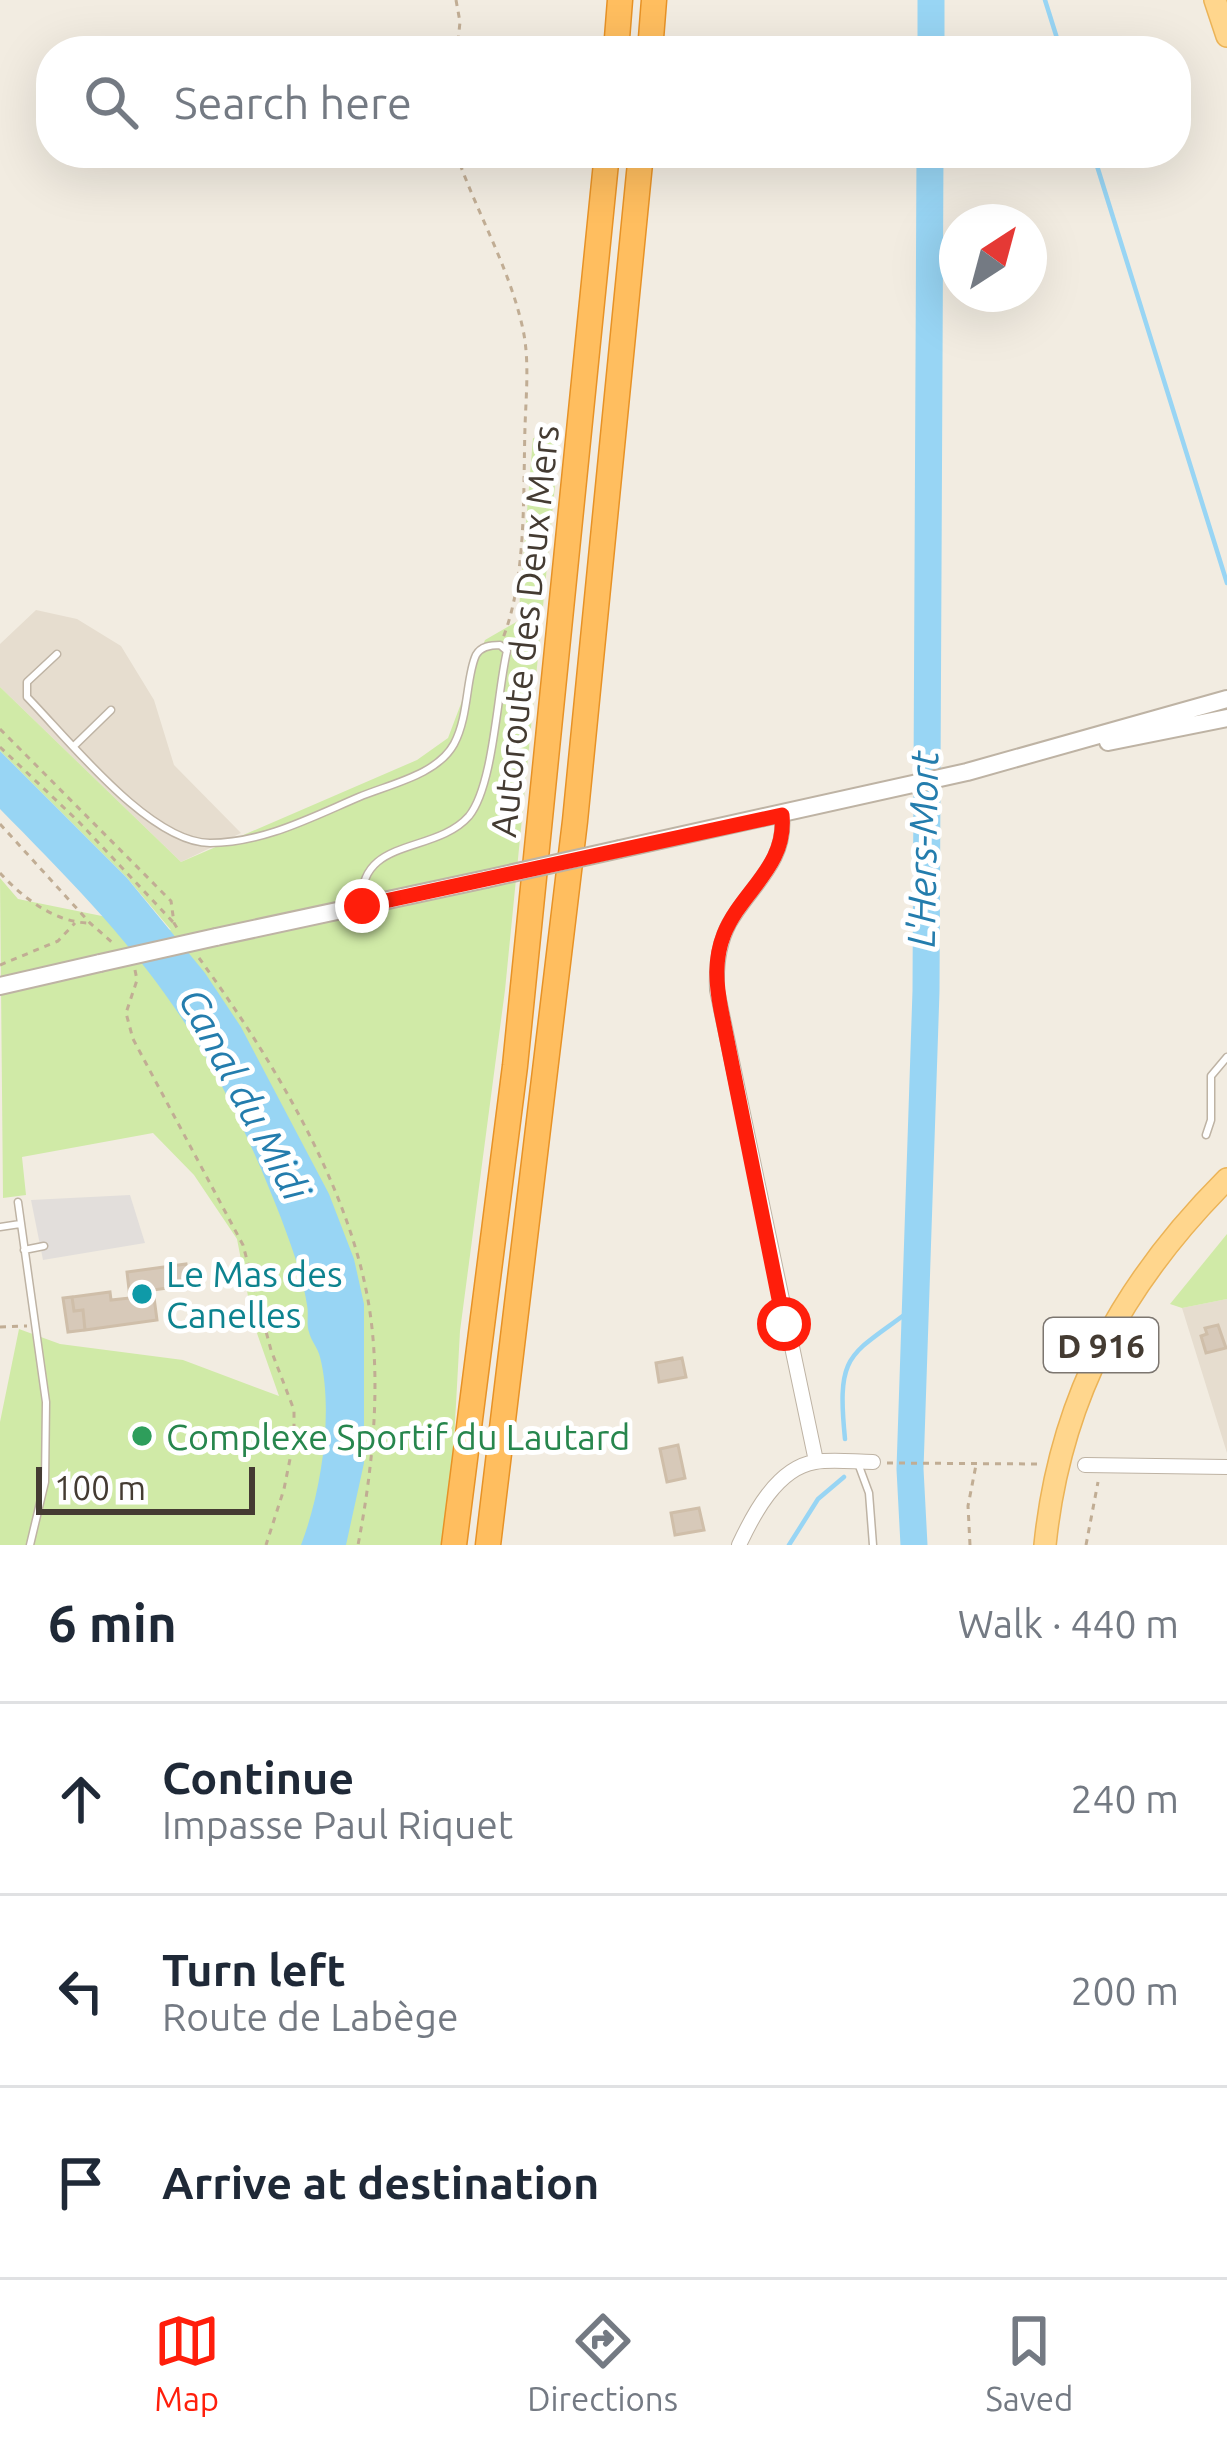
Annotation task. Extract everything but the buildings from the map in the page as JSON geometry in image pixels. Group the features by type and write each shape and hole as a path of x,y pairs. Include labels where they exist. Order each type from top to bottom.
{"highway":[{"path":"617,36 620,0"},
{"path":"651,36 654,0"},
{"name":"Autoroute des Deux Mers","path":"454,1545 518,1043 606,168"},
{"name":"Autoroute des Deux Mers","path":"488,1545 573,844 640,168"}],"main road":[{"path":"1216,0 1227,24"},
{"path":"1216,0 1227,36"},
{"name":"D 916","path":"1045,1545 1055,1480 1089,1369 1148,1268 1227,1179"}],"street":[{"path":"970,771 1227,698"},
{"path":"0,986 1227,718"},
{"path":"782,815 783,839 776,859 724,935 717,990 816,1461"},
{"path":"739,1545 773,1490 804,1465 865,1462"},
{"path":"1085,1465 1227,1467"}],"lane":[{"path":"57,654 24,689 26,698 161,828 182,839 206,843 269,834 434,766 456,740 468,706 476,654 486,646 500,645 507,651 495,725 471,814 446,833 378,859 361,888 362,906"},
{"path":"75,746 111,710"},
{"path":"1206,1136 1211,1120 1211,1076 1227,1057"},
{"path":"18,1202 46,1402 45,1481 30,1545"},
{"path":"0,1227 21,1224"},
{"path":"24,1250 44,1246"},
{"path":"865,1462 873,1545"}],"path":[{"path":"456,0 459,36"},
{"path":"461,168 504,269 523,328 526,360 522,518 511,618 500,645"},
{"path":"0,729 171,902 174,923"},
{"path":"0,747 93,836 186,940"},
{"path":"0,824 90,923 75,923 33,903 0,873"},
{"path":"0,883 7,880"},
{"path":"0,965 58,941 75,923"},
{"path":"199,958 301,1120 340,1210 368,1297 374,1406 358,1545"},
{"path":"137,980 126,1013 133,1039 243,1245 271,1350 294,1410 284,1490 266,1545"},
{"path":"0,1327 35,1326"},
{"path":"865,1462 1042,1464"},
{"path":"970,1545 969,1493 976,1463"},
{"path":"1086,1545 1099,1480 1108,1465"}],"shaded area":[{"path":"36,610 77,619 121,646 154,700 174,765 241,833 181,862 0,687 0,644"},
{"path":"130,1195 145,1243 43,1260 31,1200"},
{"path":"1227,1299 1227,1453 1182,1308"}],"green space":[{"path":"533,438 559,445 505,990 460,1331 444,1545 0,1545 0,1422 19,1329 60,1344 183,1360 279,1396 253,1322 237,1239 194,1175 153,1133 22,1157 26,1195 3,1198 0,878 18,899 171,930 127,878 0,751 0,687 181,862 417,760 448,738 485,640 518,621"},
{"path":"1227,1234 1227,1299 1182,1308 1170,1304"}],"water":[{"name":"Canal du Midi","path":"0,751 127,878 205,973 241,1027 329,1194 354,1259 364,1304 364,1463 346,1545 301,1545 323,1452 324,1379 308,1329 300,1272 259,1164 206,1057 155,980 92,904 0,809"}],"waterway":[{"name":"L'Hers-Mort","path":"931,0 931,36"},
{"path":"1045,0 1056,36"},
{"name":"L'Hers-Mort","path":"914,1545 910,1469 926,991 930,168"},
{"path":"1098,168 1227,583"},
{"path":"845,1439 843,1387 852,1358 916,1306"},
{"path":"789,1545 818,1499 844,1477"}],"place":[{"name":"Le Mas des Canelles","path":"142,1294"},
{"name":"Complexe Sportif du Lautard","path":"142,1436"}],"route":[{"path":"362,906 782,815 783,839 776,859 730,921 716,970 784,1324"}]}
